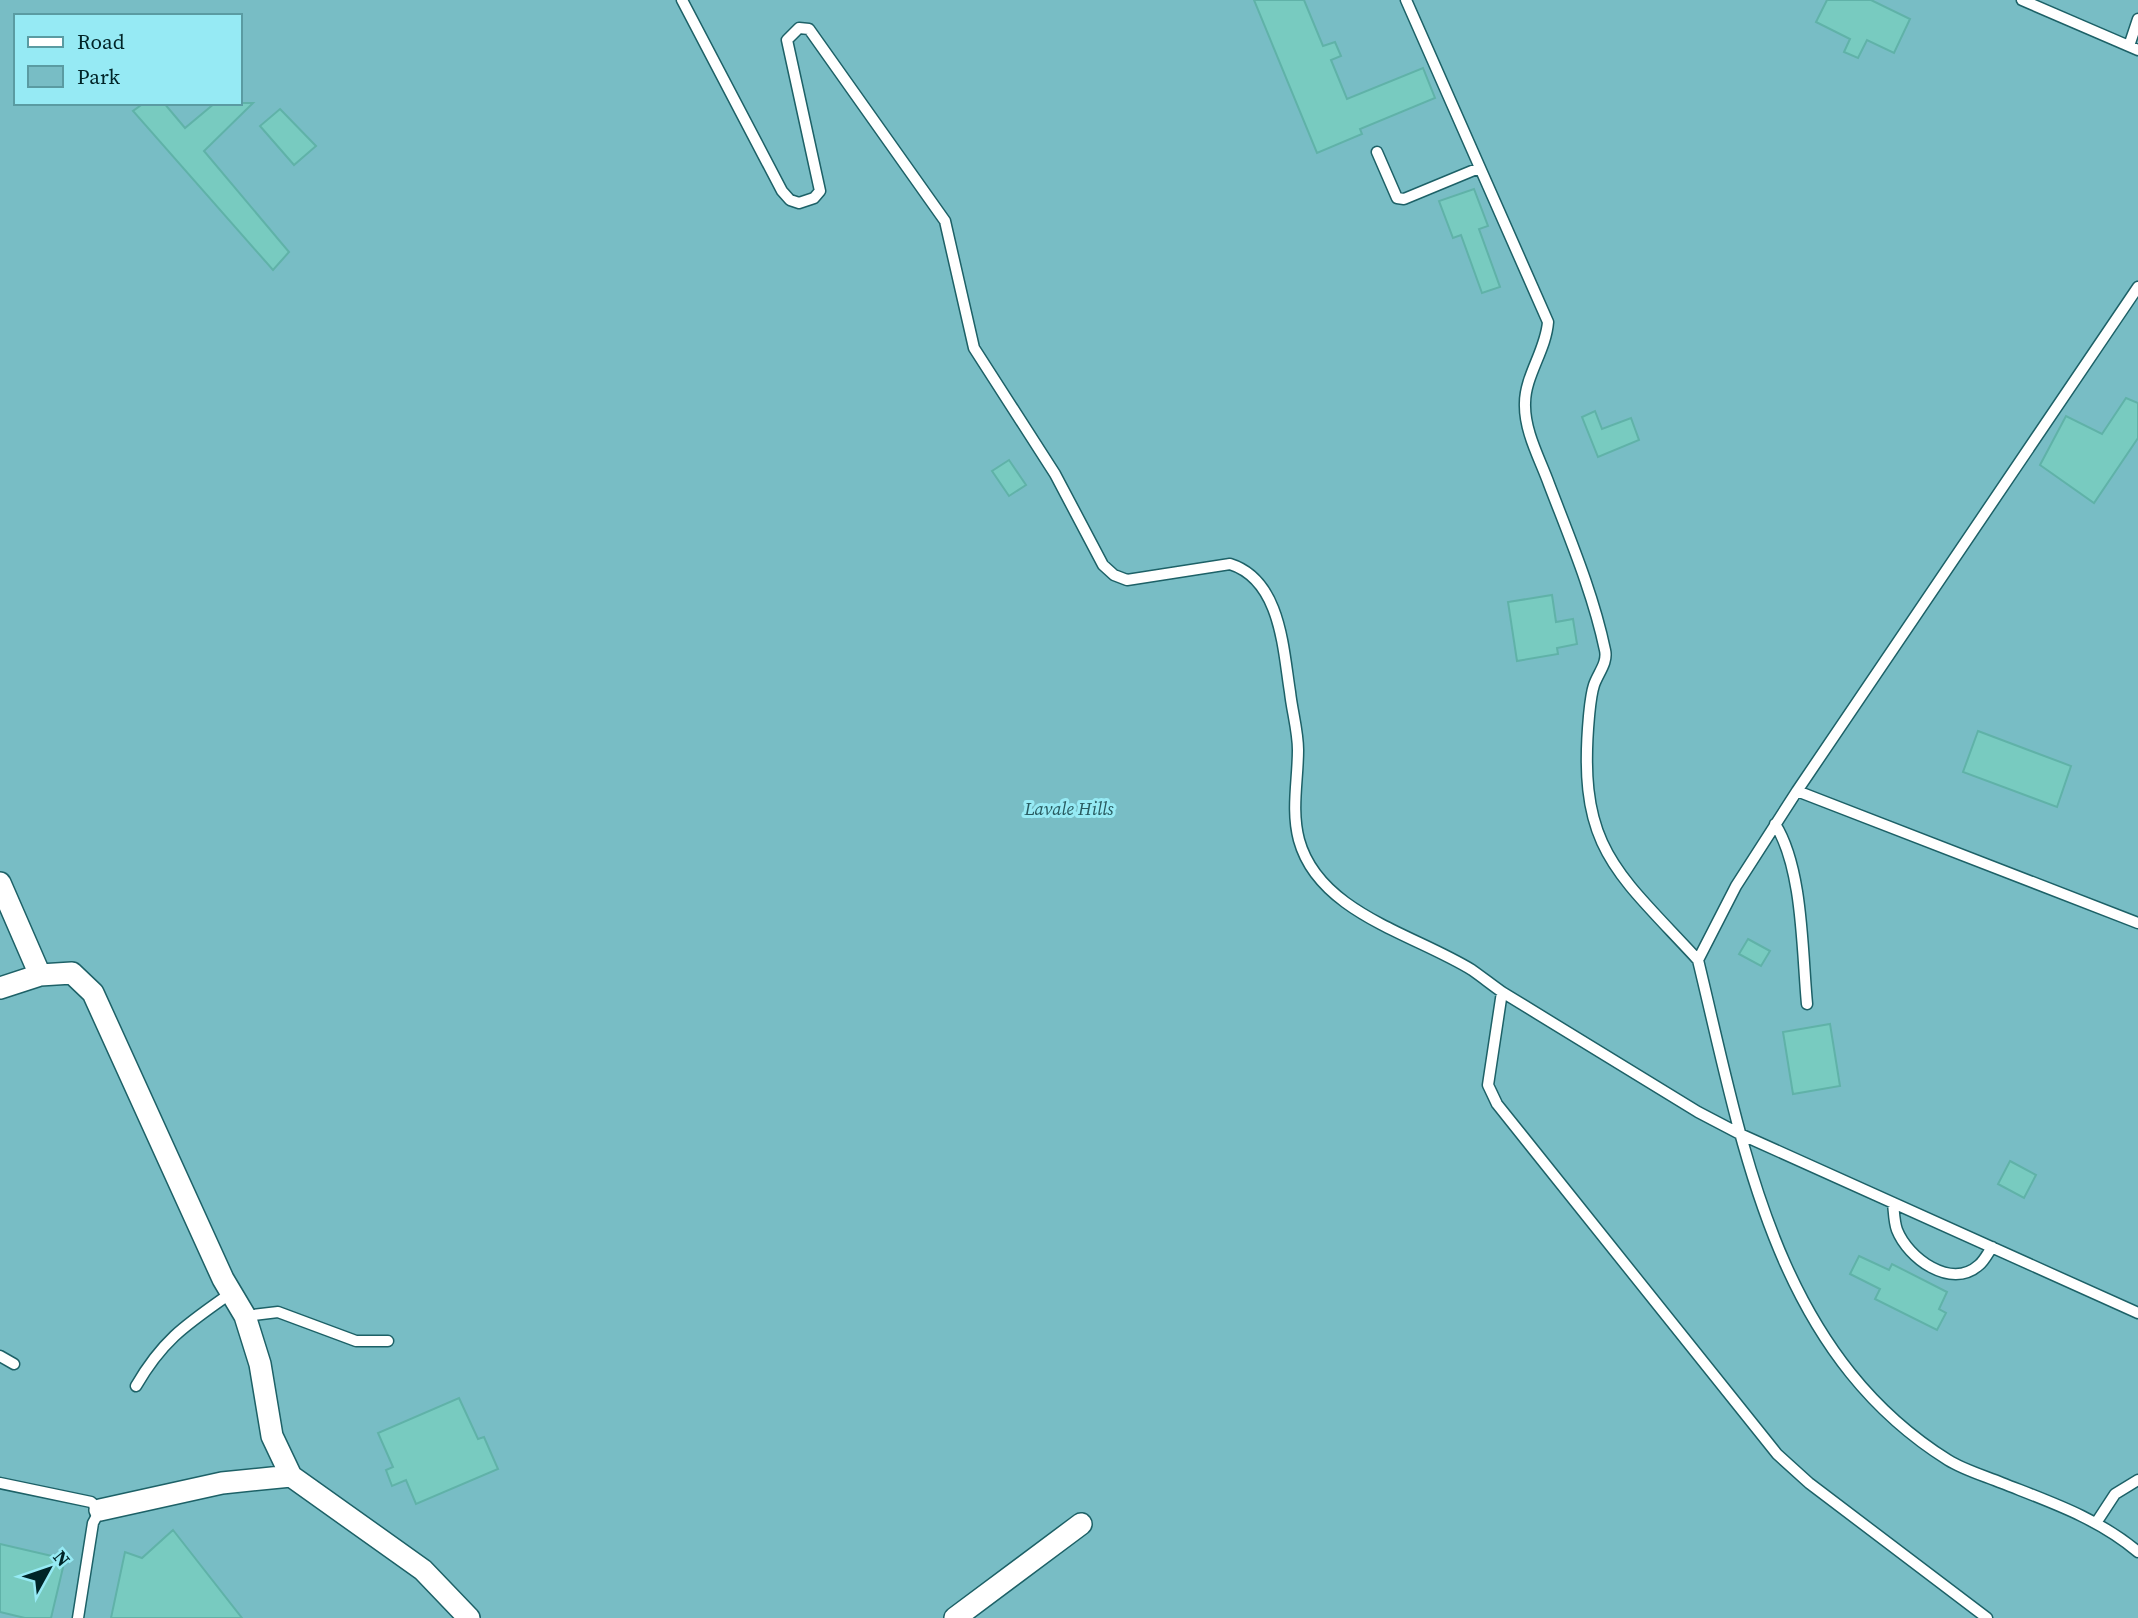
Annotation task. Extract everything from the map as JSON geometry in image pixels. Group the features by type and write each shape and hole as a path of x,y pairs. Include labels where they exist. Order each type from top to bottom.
{"street":[{"path":"0,883 40,975"},
{"path":"0,988 40,975 72,973 93,993 231,1293 245,1316 260,1364 272,1436 291,1476 423,1570 469,1618"},
{"path":"100,1510 222,1483 291,1476"},
{"path":"955,1618 1081,1524"}],"lane":[{"path":"682,0 782,191 790,200 799,203 814,198 820,191 787,40 796,29 809,29 945,220 974,348 1055,474 1103,565 1114,575 1127,580 1230,564 1239,568 1265,591 1281,635 1298,748 1296,827 1312,871 1336,895 1402,936 1472,970 1502,992 1698,1112 1740,1134 2138,1313"},
{"path":"1406,0 1548,322 1546,342 1525,401 1526,417 1597,610 1607,658 1594,685 1589,716 1587,783 1591,818 1603,850 1625,882 1698,960 1740,1134 1778,1251 1804,1308 1836,1357 1891,1419 1952,1463 2083,1514 2138,1552"},
{"path":"2022,0 2134,48 2138,19"},
{"path":"1377,152 1397,198 1404,199 1479,168"},
{"path":"1698,960 1736,886 1797,790 2138,287"},
{"path":"1797,790 2138,923"},
{"path":"1775,824 1787,842 1793,869 1807,1004"},
{"path":"1502,992 1488,1085 1497,1104 1777,1454 1818,1491 1987,1618"},
{"path":"1893,1203 1896,1228 1908,1249 1928,1266 1944,1273 1963,1274 1979,1265 1992,1247"},
{"path":"136,1387 158,1350 175,1333 231,1293"},
{"path":"245,1316 278,1312 356,1341 388,1341"},
{"path":"0,1356 14,1364"},
{"path":"2096,1523 2115,1494 2138,1479"},
{"path":"0,1483 91,1502 100,1510 93,1523 78,1618"}],"green space":[{"name":"Lavale Hills","path":"0,0 2138,0 2138,1618 0,1618"}],"building":[{"path":"1254,0 1304,0 1323,46 1335,42 1341,56 1331,60 1347,99 1423,68 1435,98 1360,129 1362,134 1317,153"},
{"path":"1827,0 1871,0 1910,19 1894,53 1867,40 1858,58 1844,52 1850,39 1816,22"},
{"path":"253,103 204,151 289,252 273,270 133,111 141,105 166,105 185,128 213,105"},
{"path":"280,109 316,146 294,165 260,126"},
{"path":"1474,189 1488,226 1479,229 1500,287 1482,293 1461,235 1453,238 1439,201"},
{"path":"2126,398 2138,403 2138,438 2094,503 2040,465 2066,416 2102,434"},
{"path":"1595,411 1602,429 1631,418 1639,440 1598,457 1582,417"},
{"path":"1009,460 1026,485 1009,496 992,471"},
{"path":"1552,595 1556,622 1573,619 1577,644 1557,648 1558,654 1517,661 1508,602"},
{"path":"1978,731 2071,766 2057,807 1963,772"},
{"path":"1748,939 1770,951 1761,966 1739,954"},
{"path":"1830,1024 1840,1086 1793,1094 1783,1032"},
{"path":"2010,1161 2036,1175 2024,1198 1998,1184"},
{"path":"1859,1256 1889,1270 1892,1264 1947,1292 1939,1309 1946,1313 1937,1330 1875,1299 1880,1289 1850,1274"},
{"path":"459,1398 478,1439 484,1437 498,1469 416,1504 406,1480 392,1486 386,1470 393,1467 378,1433"},
{"path":"173,1530 242,1618 111,1618 125,1552 142,1558"},
{"path":"0,1544 65,1559 51,1618 25,1618 0,1612"}]}
